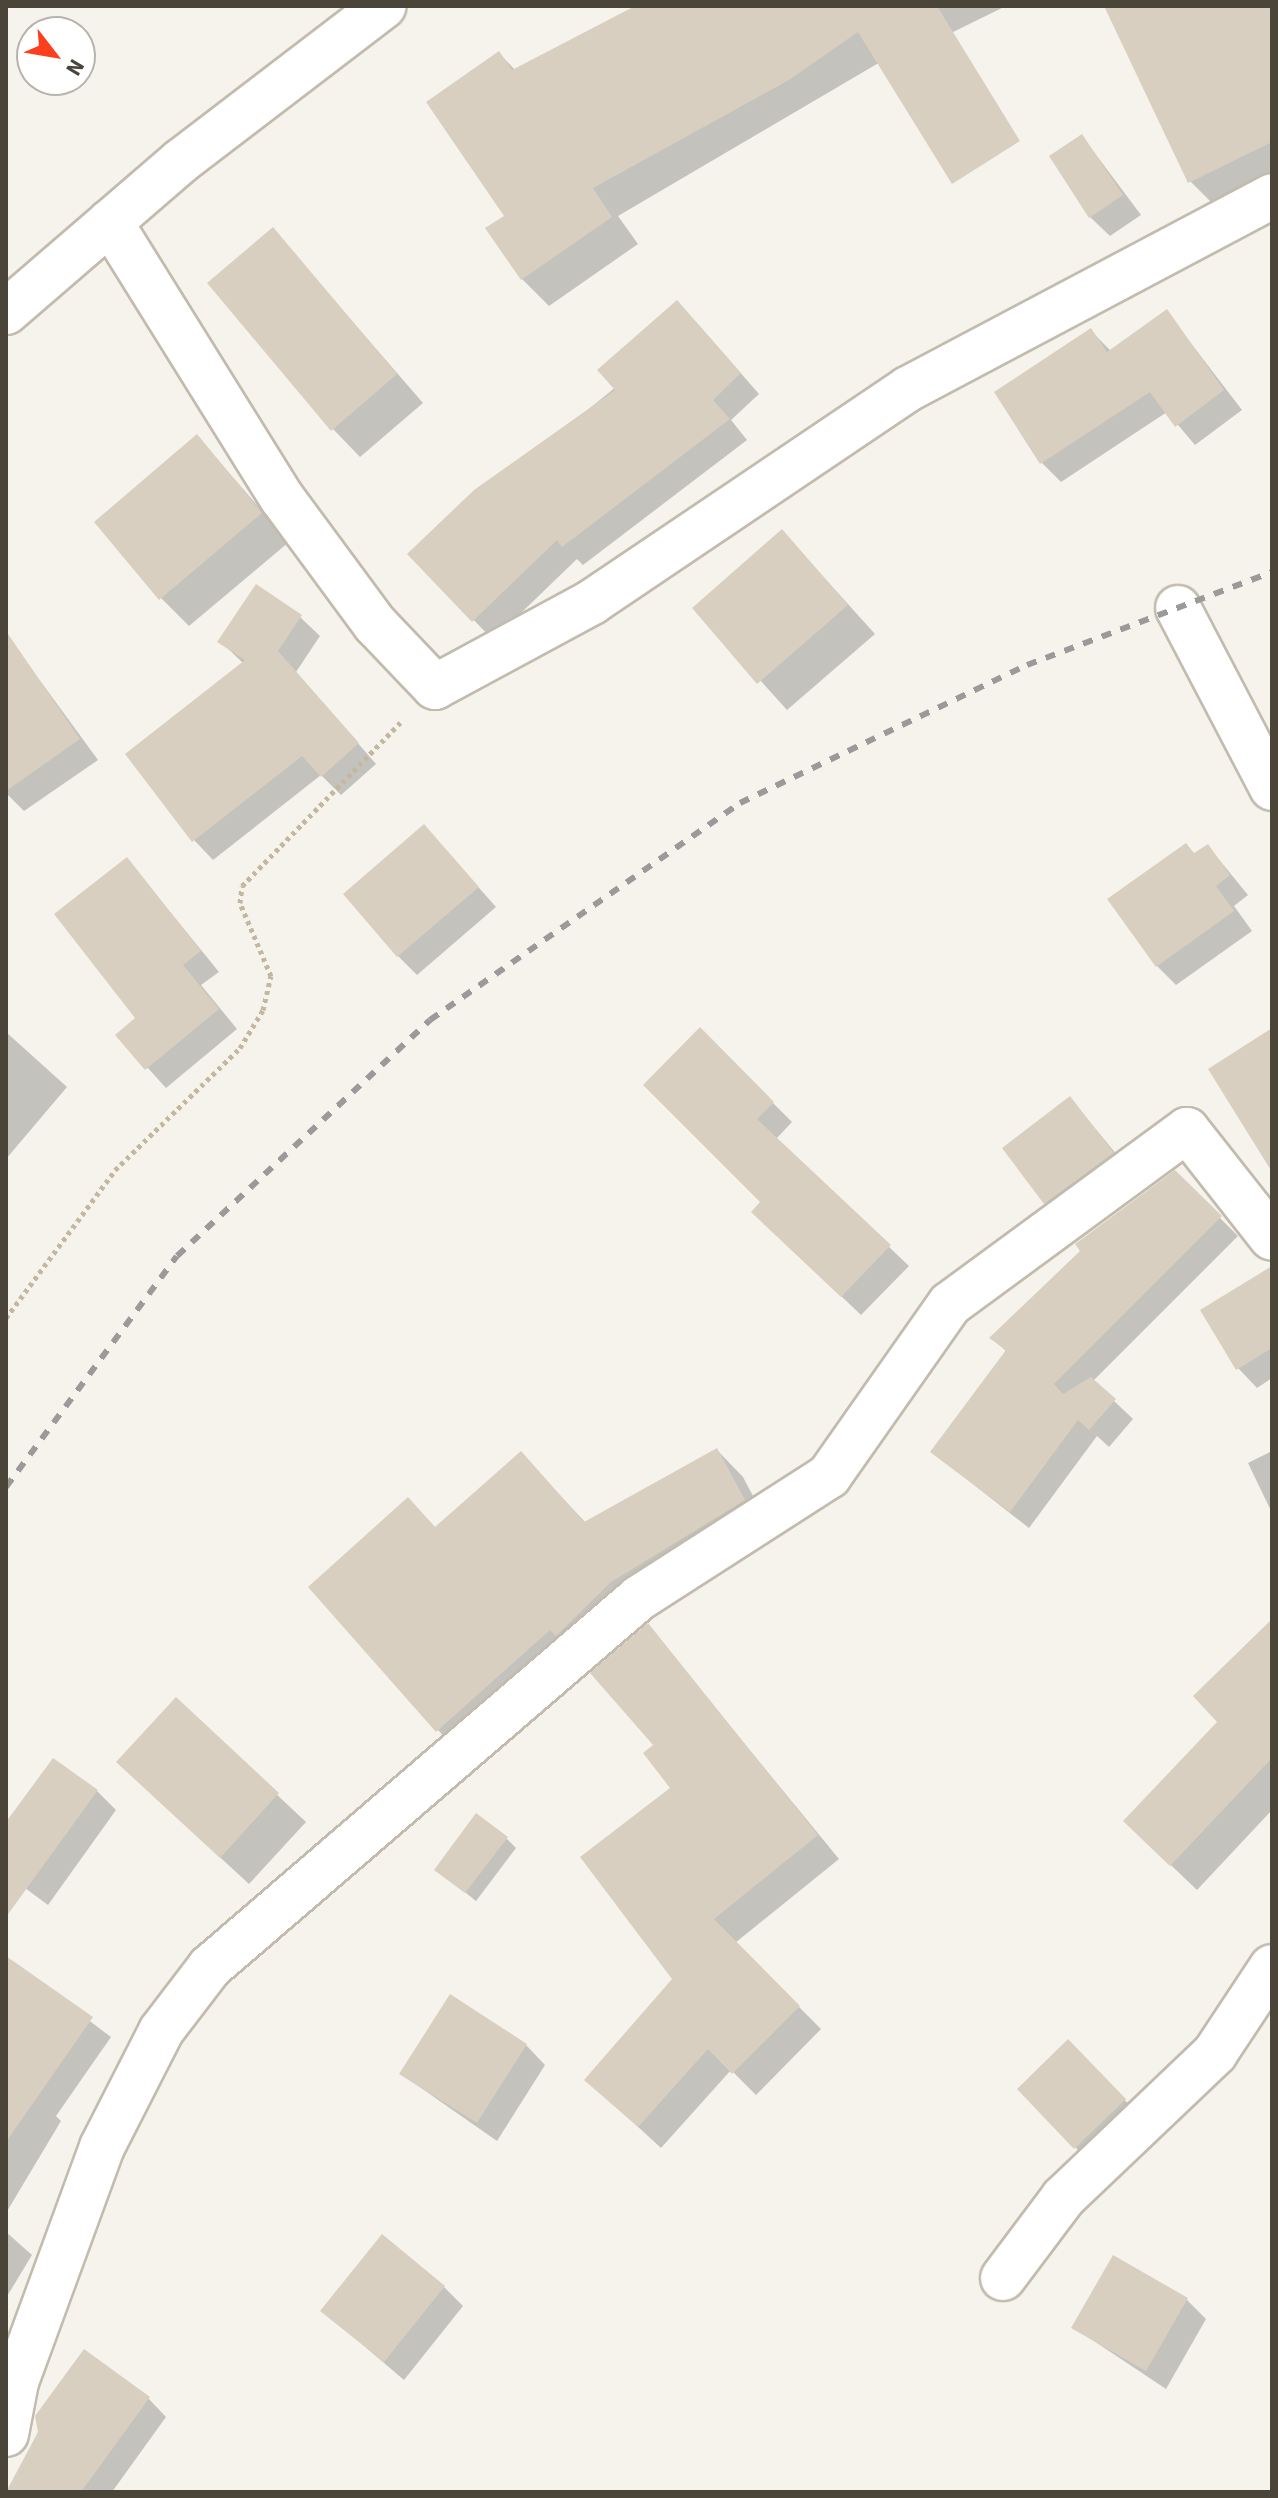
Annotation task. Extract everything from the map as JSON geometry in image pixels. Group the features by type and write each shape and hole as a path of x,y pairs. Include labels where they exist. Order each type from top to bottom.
{"street":[{"path":"6,312 110,222 384,6"},
{"path":"110,222 282,498 375,624 435,687 592,602 908,389 1272,196"},
{"path":"1178,608 1272,788"},
{"path":"6,2434 16,2382 102,2147 161,2031 210,1967 639,1598 829,1476 950,1304 1187,1130 1272,1238"},
{"path":"1003,2278 1063,2198 1215,2053 1272,1967"}],"path":[{"path":"6,1318 115,1170 240,1048 263,1010 271,976 266,951 240,903 254,868 435,687"}],"building":[{"path":"635,6 937,6 1020,141 952,184 858,32 789,80 593,188 612,217 521,280 485,228 504,216 426,102 499,51 512,70"},
{"path":"1104,6 1272,6 1272,142 1188,183"},
{"path":"1082,134 1123,195 1089,218 1049,156"},
{"path":"273,227 397,374 331,431 207,283"},
{"path":"677,300 741,373 713,400 730,419 562,547 557,540 472,622 407,554 474,490 615,390 597,370"},
{"path":"1167,309 1224,390 1175,427 1150,392 1040,464 994,392 1091,328 1107,352"},
{"path":"197,434 262,513 159,600 94,522"},
{"path":"782,529 848,605 757,684 692,608"},
{"path":"256,584 302,615 278,651 359,743 321,777 302,756 192,842 125,754 245,660 217,642"},
{"path":"6,631 80,739 6,791"},
{"path":"424,824 479,887 397,957 343,894"},
{"path":"1186,843 1194,853 1208,844 1230,875 1216,886 1234,911 1156,967 1107,899"},
{"path":"127,857 201,951 183,965 219,1009 145,1070 115,1035 135,1018 54,914"},
{"path":"700,1027 774,1102 757,1119 891,1245 841,1297 751,1212 760,1202 643,1085"},
{"path":"1272,1028 1272,1172 1208,1069"},
{"path":"1070,1096 1114,1153 1044,1204 1002,1148"},
{"path":"1175,1170 1222,1216 1054,1384 1063,1394 1091,1377 1116,1399 1089,1430 1078,1420 1010,1512 930,1452 1006,1350 989,1338 1080,1251 1075,1244"},
{"path":"1272,1266 1272,1348 1236,1370 1200,1310"},
{"path":"717,1448 745,1500 611,1582 556,1636 550,1630 436,1732 308,1587 408,1497 435,1527 521,1451 584,1522"},
{"path":"1272,1619 1272,1758 1170,1866 1123,1821 1217,1722 1193,1696"},
{"path":"648,1623 818,1835 714,1919 800,2006 732,2074 708,2049 638,2127 584,2080 672,1979 580,1857 670,1788 643,1753 653,1745 590,1673"},
{"path":"176,1697 279,1793 220,1858 116,1762"},
{"path":"53,1758 98,1790 6,1917 6,1822"},
{"path":"476,1813 508,1837 465,1893 434,1870"},
{"path":"6,1956 93,2017 6,2142"},
{"path":"450,1994 527,2044 477,2123 399,2074"},
{"path":"1068,2039 1126,2099 1074,2149 1017,2089"},
{"path":"382,2234 445,2286 384,2362 320,2311"},
{"path":"1113,2255 1188,2298 1146,2371 1071,2328"},
{"path":"84,2349 150,2397 81,2492 6,2492 38,2432 35,2416"}],"railway":[{"path":"6,1487 177,1256 430,1020 740,803 1027,665 1272,572"}]}
